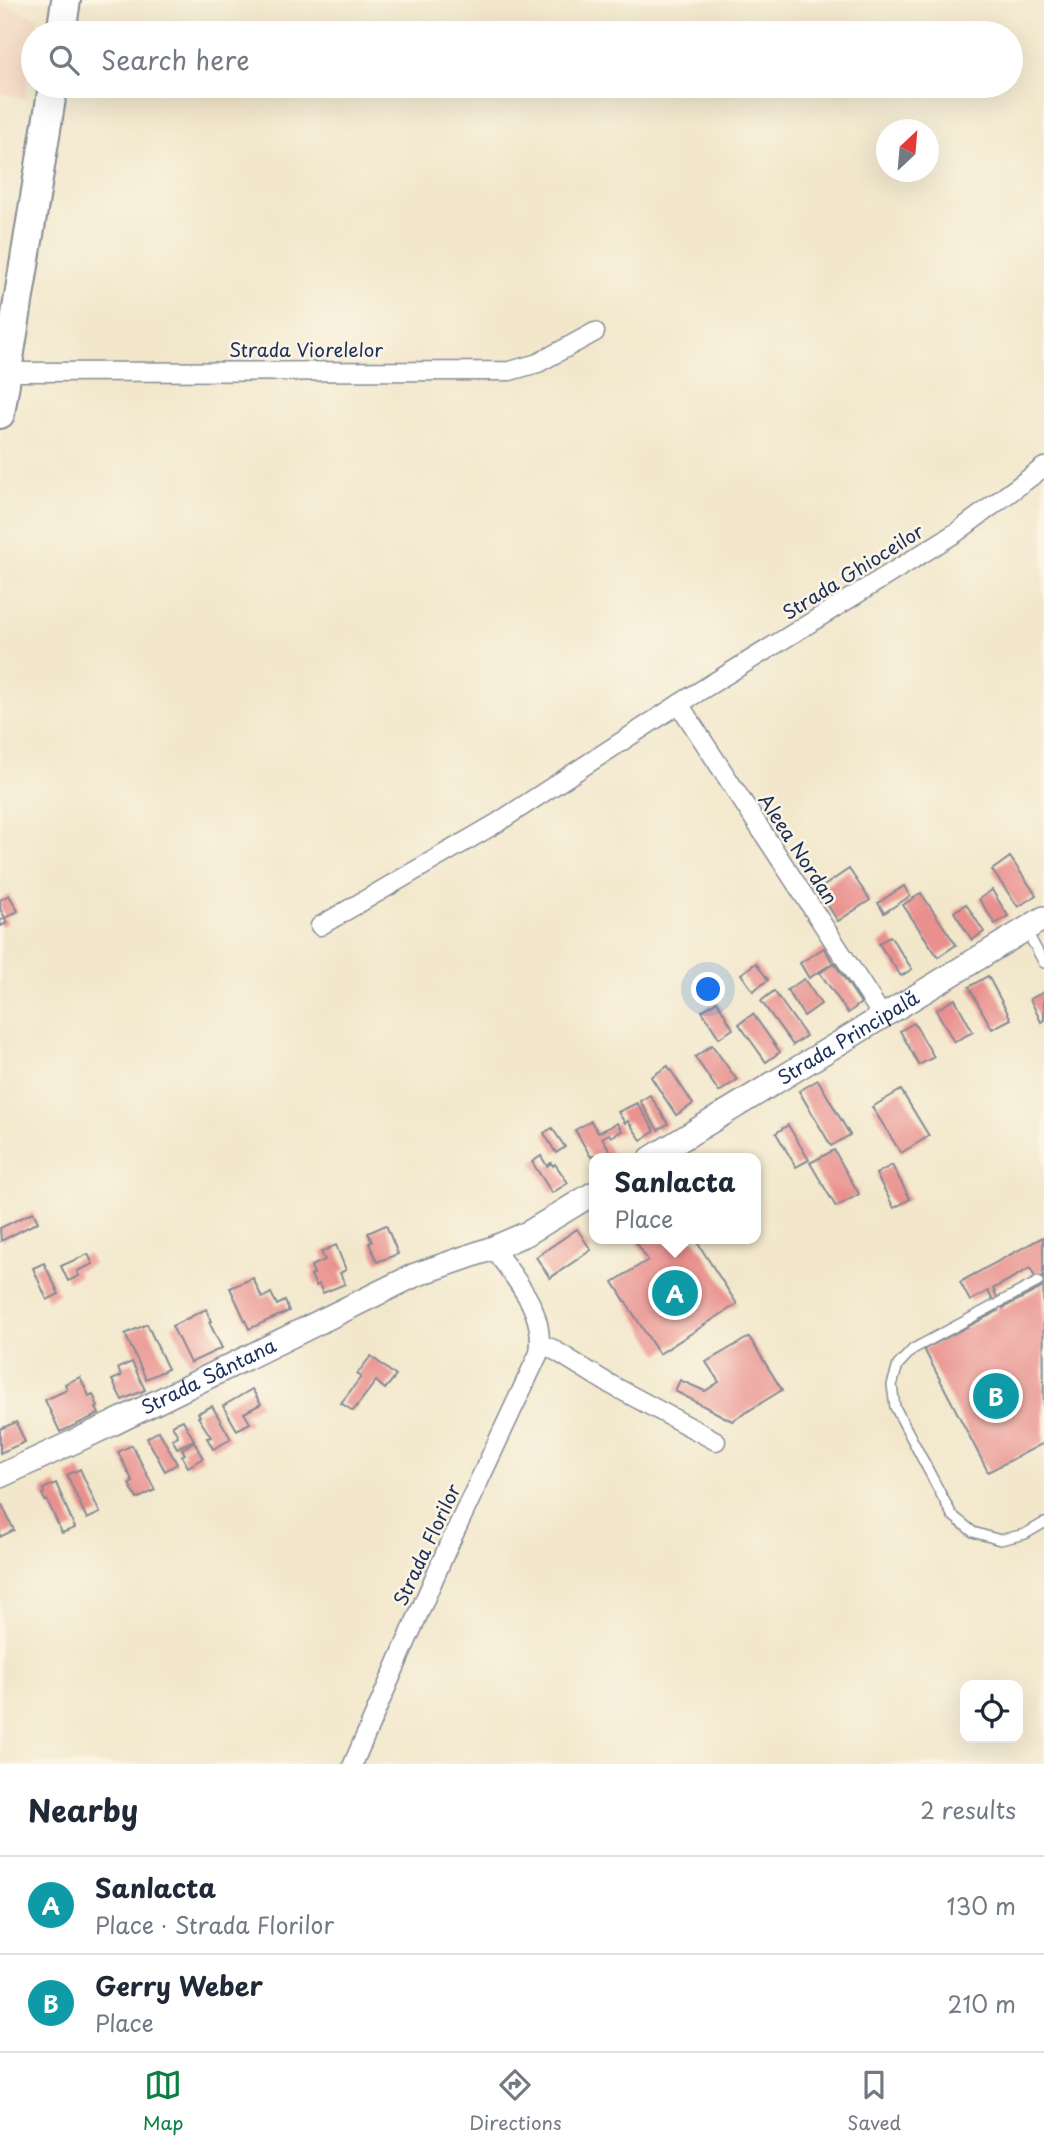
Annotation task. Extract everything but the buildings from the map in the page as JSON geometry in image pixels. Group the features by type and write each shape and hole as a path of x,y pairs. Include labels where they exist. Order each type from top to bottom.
{"main road":[{"path":"63,21 66,0"},
{"path":"0,414 51,98"}],"street":[{"name":"Strada Viorelelor","path":"5,376 510,371 538,363 595,332"},
{"name":"Strada Ghioceilor","path":"679,704 957,532 1044,467"},
{"path":"320,926 497,823 679,704"},
{"name":"Aleea Nordan","path":"679,704 883,1017"},
{"name":"Strada Principală","path":"659,1153 1035,923"},
{"path":"492,1248 528,1233 589,1196"},
{"name":"Strada Sântana","path":"0,1476 415,1275 492,1248"},
{"name":"Strada Florilor","path":"353,1764 446,1551 539,1353 540,1326 527,1294 492,1248"},
{"path":"540,1344 716,1441"}],"lane":[{"path":"1035,923 1044,963"},
{"path":"1038,1282 913,1349 898,1365 892,1385 895,1407 951,1515 973,1532 1000,1540 1025,1534 1044,1523"}],"shaded area":[{"path":"0,5 38,17 38,21 21,21 21,98 25,99 0,93"}],"place":[{"name":"Sanlacta","path":"675,1293"},
{"name":"Gerry Weber","path":"996,1396"}]}
